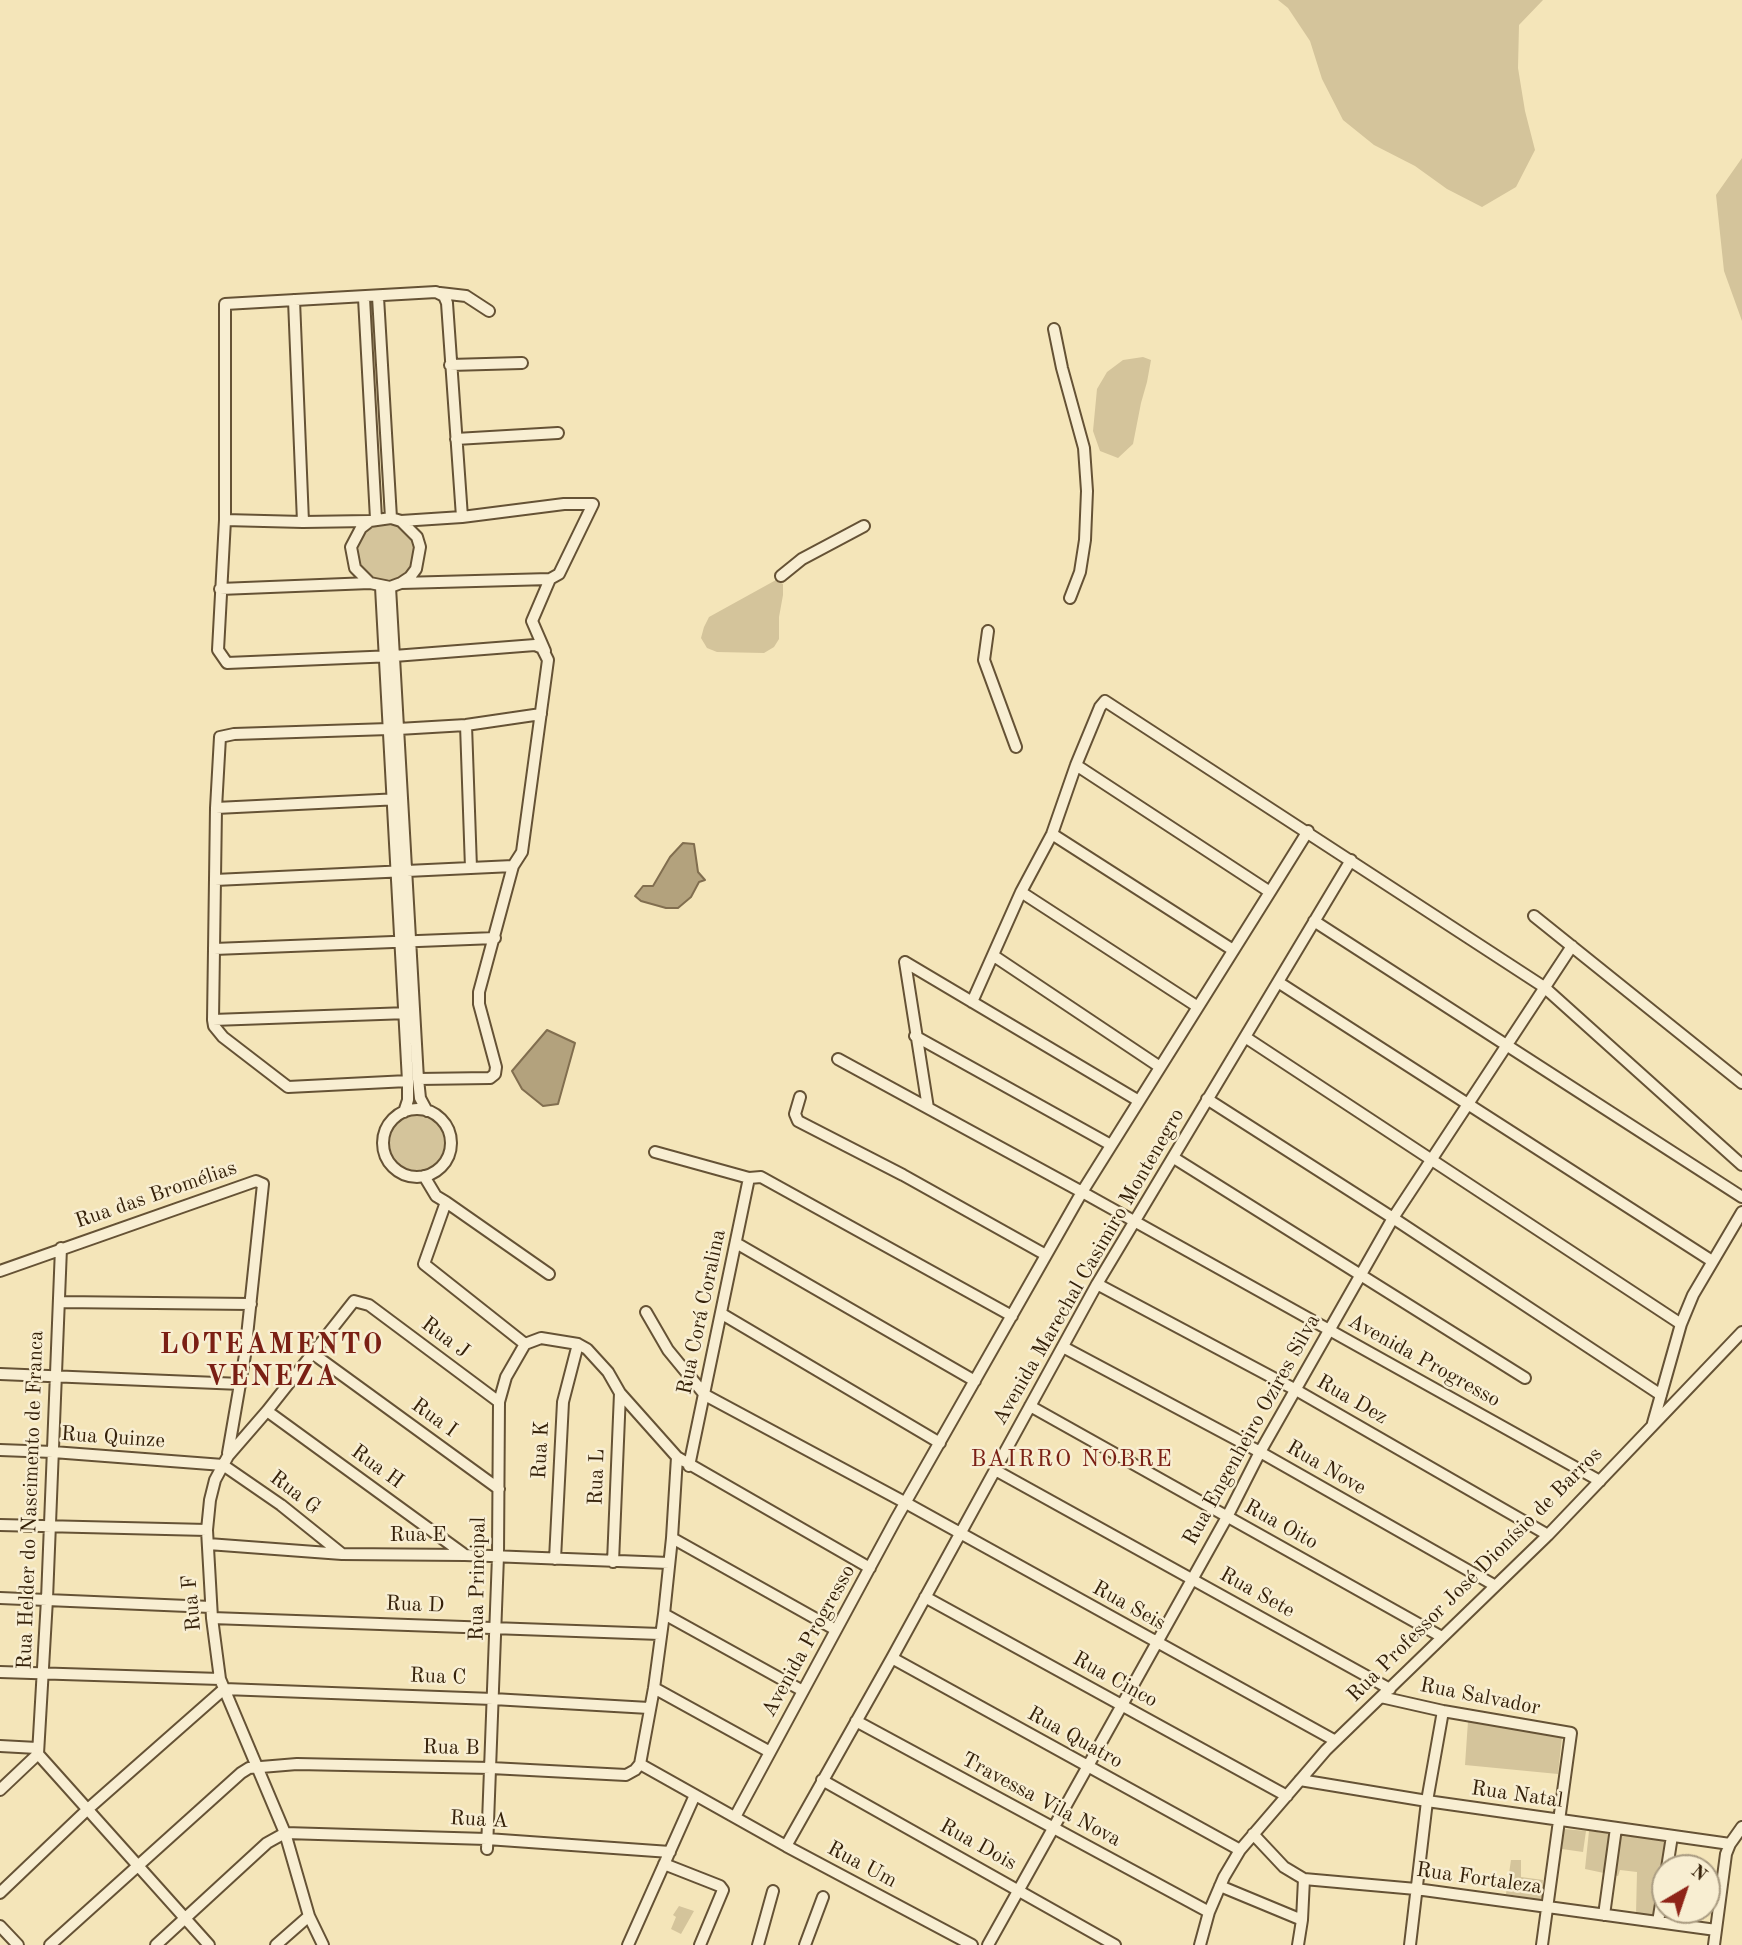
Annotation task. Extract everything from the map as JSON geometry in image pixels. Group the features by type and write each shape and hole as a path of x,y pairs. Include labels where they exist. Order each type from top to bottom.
{"street":[{"path":"440,293 447,303 462,517"},
{"path":"489,311 466,296 440,293 225,304 225,520 218,650 227,663 389,656 535,645 546,653"},
{"path":"378,297 396,520"},
{"path":"364,298 373,520 355,537 351,547 355,568 386,585"},
{"path":"294,300 303,522"},
{"path":"1054,329 1084,448 1087,491 1082,561 1078,583 1070,598"},
{"path":"450,365 522,363"},
{"path":"456,439 558,433"},
{"path":"220,589 550,579 559,574 593,504 564,503 462,517 396,520 225,520"},
{"path":"386,585 416,569 420,547 410,528 396,520"},
{"path":"781,576 802,559 864,526"},
{"path":"541,714 466,725 234,734 220,737 216,808 213,1020 214,1026 223,1037 288,1087 490,1078 495,1074 496,1067 479,1004 482,981 513,866 522,852 541,714 548,660 532,621 550,579"},
{"path":"386,585 413,1080 404,1112"},
{"path":"988,632 985,660 1016,747"},
{"path":"972,1002 1021,892 1052,834 1076,765 1105,701 1544,987 1742,1166"},
{"path":"466,725 471,868"},
{"path":"1076,765 1270,892"},
{"path":"216,808 397,799"},
{"name":"Avenida Progresso","path":"735,1817 906,1503 1082,1192 1308,831"},
{"path":"1052,834 1233,950"},
{"name":"Avenida Marechal Casimiro Montenegro","path":"786,1846 1097,1284 1351,860"},
{"path":"215,880 513,866"},
{"path":"1021,892 1198,1007"},
{"path":"1534,916 1742,1083"},
{"path":"1314,921 1742,1197"},
{"path":"214,949 495,938"},
{"name":"Rua Engenheiro Ozires Silva","path":"988,1945 1120,1704 1227,1517 1260,1452 1393,1218 1572,946"},
{"path":"994,956 1160,1067"},
{"path":"928,1108 905,962 1139,1101"},
{"path":"1278,982 1712,1261"},
{"path":"213,1020 409,1013"},
{"path":"915,1036 1111,1145"},
{"path":"1245,1037 1681,1324"},
{"name":"Avenida Progresso","path":"838,1059 1600,1481"},
{"path":"413,1080 427,1111"},
{"path":"800,1097 795,1114 798,1121 903,1175 1046,1255"},
{"path":"1207,1099 1661,1395"},
{"path":"427,1111 438,1117 450,1137 447,1160 439,1169 424,1176 406,1176 388,1161 383,1150 383,1139 394,1118 404,1112 427,1111"},
{"path":"655,1152 749,1178 761,1177 1012,1316"},
{"path":"1174,1158 1525,1378"},
{"path":"424,1176 436,1195 549,1274"},
{"name":"Rua Corá Coralina","path":"689,1466 749,1178"},
{"name":"Rua das Bromélias","path":"0,1271 256,1181 260,1182 264,1189 241,1384 225,1461"},
{"path":"446,1202 424,1264 525,1344 541,1338 578,1344 587,1349 602,1365 620,1393 677,1457 870,1568"},
{"name":"Rua Professor José Dionísio de Barros","path":"1199,1945 1220,1886 1240,1850 1300,1780 1335,1740 1548,1535 1652,1426 1681,1324 1712,1261 1742,1212"},
{"path":"736,1243 975,1381"},
{"name":"Rua Helder do Nascimento de Franca","path":"37,1751 47,1600 61,1248"},
{"name":"Rua Dez","path":"1097,1284 1296,1390 1548,1535"},
{"path":"59,1301 251,1304"},
{"name":"Rua F","path":"323,1945 309,1916 285,1833 222,1684 211,1613 208,1530 213,1488 225,1461 351,1304 358,1301 369,1305"},
{"name":"Rua J","path":"369,1305 499,1402"},
{"path":"646,1312 668,1350 705,1395"},
{"path":"722,1314 940,1443"},
{"path":"1652,1426 1742,1332"},
{"name":"Rua Principal","path":"487,1844 498,1556 499,1402 506,1377 525,1344"},
{"name":"Rua K","path":"555,1559 563,1402 578,1344"},
{"name":"Rua Nove","path":"1063,1347 1260,1452 1494,1585"},
{"name":"Rua I","path":"312,1353 499,1489"},
{"path":"0,1374 241,1384"},
{"name":"Rua L","path":"612,1562 620,1393"},
{"name":"Rua Seis","path":"705,1395 1335,1740"},
{"name":"Rua Oito","path":"1030,1406 1442,1637"},
{"name":"Rua H","path":"267,1411 465,1555"},
{"name":"Rua Quinze","path":"0,1450 225,1461"},
{"path":"628,1945 695,1795 640,1764 664,1614 673,1538 677,1457"},
{"name":"Rua G","path":"225,1461 342,1554"},
{"name":"Rua Sete","path":"995,1470 1191,1578 1385,1693"},
{"path":"0,1525 208,1530"},
{"path":"673,1538 836,1630"},
{"name":"Rua E","path":"208,1544 342,1554 465,1555 669,1563"},
{"name":"Rua Cinco","path":"925,1597 1287,1796"},
{"name":"Rua D","path":"0,1598 211,1613 660,1634"},
{"path":"664,1614 803,1690"},
{"name":"Rua Quatro","path":"892,1658 1240,1850"},
{"name":"Rua C","path":"0,1672 649,1708"},
{"path":"0,1893 222,1684"},
{"path":"654,1688 770,1752"},
{"name":"Rua Salvador","path":"1385,1693 1443,1711 1571,1733 1560,1820"},
{"path":"1410,1945 1427,1801 1443,1711"},
{"name":"Travessa Vila Nova","path":"856,1721 1209,1912"},
{"path":"0,1746 37,1751 209,1945"},
{"path":"0,1790 37,1751"},
{"name":"Rua B","path":"257,1766 297,1764 491,1768 626,1775 640,1764"},
{"path":"50,1945 241,1773 257,1766"},
{"name":"Rua Dois","path":"822,1780 1115,1945"},
{"name":"Rua Natal","path":"1300,1780 1730,1844"},
{"name":"Rua Um","path":"695,1795 972,1945"},
{"path":"1542,1945 1560,1820"},
{"path":"1714,1945 1724,1868 1730,1844 1742,1827"},
{"path":"1604,1914 1616,1828"},
{"path":"156,1945 267,1843 285,1833"},
{"name":"Rua A","path":"285,1833 670,1852"},
{"path":"1253,1834 1284,1867 1304,1880 1298,1945"},
{"path":"1669,1854 1672,1836"},
{"path":"664,1864 720,1886 723,1890 701,1945"},
{"name":"Rua Fortaleza","path":"1304,1880 1416,1889 1651,1921"},
{"path":"1220,1886 1302,1920"},
{"path":"758,1945 773,1891"},
{"path":"805,1945 823,1897"},
{"path":"276,1945 309,1916"},
{"name":"Rua Fortaleza","path":"1672,1924 1716,1930"},
{"path":"0,1926 18,1945"}],"shaded area":[{"path":"1278,0 1543,0 1519,25 1518,68 1535,150 1516,187 1482,207 1447,189 1415,166 1374,145 1343,120 1322,79 1310,41 1288,8"},
{"path":"1742,158 1742,321 1724,271 1716,195"},
{"path":"1143,357 1151,360 1133,444 1118,458 1100,451 1093,431 1097,389 1107,372 1123,360"},
{"path":"386,524 397,526 406,532 412,541 412,563 406,572 397,578 386,580 375,578 366,572 360,563 358,552 360,541 366,532 375,526"},
{"path":"776,580 783,584 783,595 779,639 774,647 764,653 717,652 707,648 701,638 709,617"},
{"path":"683,843 694,844 698,872 705,880 699,882 691,897 678,908 666,908 641,901 635,896 643,886 653,886 670,857"},
{"path":"547,1030 575,1043 558,1104 543,1106 522,1089 512,1071"},
{"path":"417,1114 433,1119 441,1127 446,1143 441,1159 433,1167 417,1172 401,1167 393,1159 388,1143 393,1127 401,1119"},
{"path":"1468,1721 1562,1737 1558,1774 1465,1765"},
{"path":"1564,1829 1586,1831 1583,1852 1562,1849"},
{"path":"1589,1831 1666,1840 1664,1854 1651,1854 1651,1915 1636,1914 1637,1872 1620,1870 1618,1876 1585,1869"},
{"path":"1511,1860 1521,1860 1521,1877 1543,1880 1542,1900 1506,1894"},
{"path":"679,1906 694,1911 681,1934 671,1929 676,1917 673,1915"}],"district":[{"name":"LOTEAMENTO VENEZA","path":"272,1362"},
{"name":"BAIRRO NOBRE","path":"1072,1460"}]}
